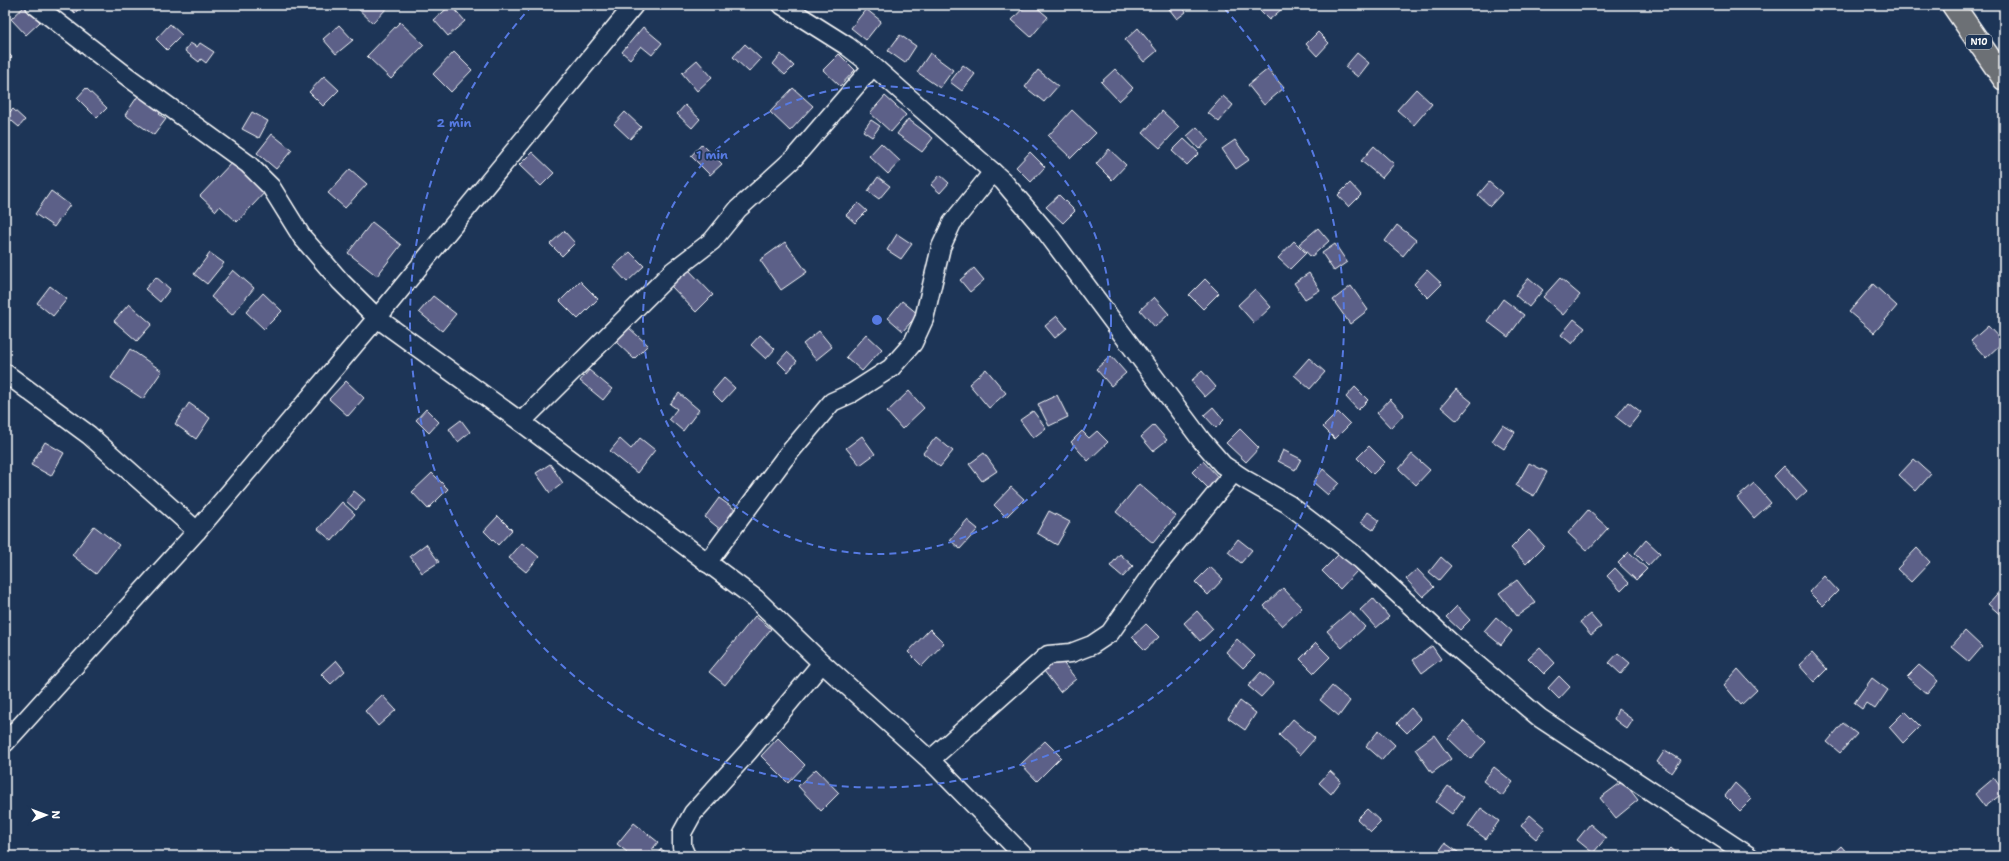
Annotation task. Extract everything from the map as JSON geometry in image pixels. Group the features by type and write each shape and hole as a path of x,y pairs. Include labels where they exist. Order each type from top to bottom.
{"main road":[{"name":"N10","path":"1953,5 2004,79"}],"street":[{"path":"35,5 128,77 248,164 271,187 302,237 341,282 377,318 521,422 756,599 822,663 930,760 1024,856"},
{"path":"5,743 197,531 377,318 634,5"},
{"path":"782,5 847,46 873,66 993,172 1047,233 1202,441 1223,465 1288,504 1360,559 1448,640 1540,718 1749,856"},
{"path":"521,422 673,271 712,241 738,209 793,158 873,66"},
{"path":"707,563 784,459 832,402 852,393 891,368 913,343 924,319 941,247 952,223 993,172"},
{"path":"5,373 89,435 197,531"},
{"path":"930,760 1048,655 1054,653 1071,653 1092,645 1110,632 1157,566 1234,472"},
{"path":"686,856 682,847 682,833 693,813 748,752 822,663"}],"building":[{"path":"66,5 82,5 75,13"},
{"path":"385,5 388,7 373,23 355,6"},
{"path":"451,5 465,21 448,36 434,20"},
{"path":"1026,5 1034,5 1048,17 1031,37 1012,20"},
{"path":"1166,5 1181,5 1186,12 1177,19"},
{"path":"1267,5 1281,5 1283,8 1269,20 1260,11"},
{"path":"25,6 40,22 26,35 11,19"},
{"path":"866,9 881,21 866,40 851,28"},
{"path":"400,22 424,45 391,79 367,56"},
{"path":"170,24 182,35 167,50 156,39"},
{"path":"339,25 353,40 336,54 323,39"},
{"path":"643,27 662,43 652,55 641,46 630,59 622,52"},
{"path":"1138,28 1157,51 1144,62 1125,40"},
{"path":"1318,32 1329,43 1317,56 1306,44"},
{"path":"900,35 916,46 905,63 888,51"},
{"path":"190,43 197,47 200,43 214,52 206,63 201,59 199,62 185,51"},
{"path":"745,44 761,59 749,72 733,57"},
{"path":"5,50 12,57 5,64"},
{"path":"454,52 472,70 451,92 433,74"},
{"path":"930,53 953,70 940,88 917,72"},
{"path":"1357,53 1369,63 1358,77 1345,67"},
{"path":"781,54 794,66 785,75 773,64"},
{"path":"839,54 855,70 840,86 823,70"},
{"path":"697,60 712,77 697,91 682,73"},
{"path":"963,65 975,74 962,91 950,82"},
{"path":"1115,69 1133,88 1119,101 1101,82"},
{"path":"1268,69 1284,88 1264,105 1248,85"},
{"path":"1038,70 1058,86 1044,102 1025,87"},
{"path":"324,76 339,90 323,106 309,92"},
{"path":"86,88 107,108 97,118 77,98"},
{"path":"793,88 813,106 790,131 770,112"},
{"path":"1416,89 1432,104 1414,125 1397,110"},
{"path":"140,93 163,109 159,114 166,119 154,135 125,115"},
{"path":"885,96 906,115 891,132 870,113"},
{"path":"1223,96 1233,105 1219,122 1208,113"},
{"path":"685,105 700,119 692,128 677,114"},
{"path":"13,109 25,120 19,127 6,116"},
{"path":"1072,110 1096,133 1071,158 1048,136"},
{"path":"1162,111 1179,127 1160,148 1143,133"},
{"path":"252,112 268,121 259,138 242,129"},
{"path":"625,112 641,127 630,139 614,124"},
{"path":"908,119 933,138 922,152 897,134"},
{"path":"871,120 880,126 872,137 863,131"},
{"path":"1197,127 1209,140 1199,149 1187,136"},
{"path":"272,134 292,150 276,169 257,153"},
{"path":"1184,139 1199,153 1187,165 1172,151"},
{"path":"1235,140 1249,160 1236,169 1222,149"},
{"path":"881,143 900,161 888,174 869,156"},
{"path":"702,144 722,164 710,175 691,156"},
{"path":"1374,146 1394,164 1382,178 1361,161"},
{"path":"1109,149 1126,165 1112,180 1096,164"},
{"path":"532,152 554,173 541,186 519,165"},
{"path":"1030,152 1045,167 1031,182 1016,167"},
{"path":"234,160 267,190 237,222 220,206 216,211 200,196"},
{"path":"350,169 367,184 345,208 328,193"},
{"path":"940,175 949,183 940,193 931,185"},
{"path":"878,177 890,186 879,199 868,191"},
{"path":"1489,182 1502,193 1490,206 1478,195"},
{"path":"1350,183 1361,195 1349,207 1338,195"},
{"path":"51,191 70,205 54,227 35,214"},
{"path":"1059,195 1075,211 1063,223 1046,207"},
{"path":"858,203 867,211 855,223 846,215"},
{"path":"372,222 401,245 377,276 348,253"},
{"path":"1397,225 1416,240 1403,256 1385,241"},
{"path":"1318,228 1329,241 1311,257 1299,244"},
{"path":"564,231 575,243 562,256 550,244"},
{"path":"897,234 912,244 901,259 887,250"},
{"path":"1294,241 1306,253 1290,269 1278,258"},
{"path":"785,242 807,272 781,290 760,260"},
{"path":"1335,244 1347,262 1334,271 1322,253"},
{"path":"630,252 644,266 627,282 613,267"},
{"path":"210,253 224,263 207,284 194,274"},
{"path":"687,268 713,295 696,312 670,285"},
{"path":"974,268 984,280 970,292 960,280"},
{"path":"233,270 254,288 232,315 211,297"},
{"path":"1427,270 1442,284 1428,298 1414,284"},
{"path":"1309,273 1320,290 1305,299 1294,283"},
{"path":"156,277 170,289 160,302 145,289"},
{"path":"1529,278 1543,290 1529,307 1515,295"},
{"path":"1560,278 1580,295 1563,315 1543,297"},
{"path":"1205,279 1219,293 1203,309 1189,295"},
{"path":"580,281 598,299 578,319 560,301"},
{"path":"1873,284 1897,306 1874,333 1849,312"},
{"path":"50,286 67,299 53,316 37,303"},
{"path":"1351,286 1368,310 1350,324 1333,300"},
{"path":"1255,289 1271,307 1254,323 1238,305"},
{"path":"263,293 282,311 264,329 246,312"},
{"path":"433,296 456,314 442,331 419,312"},
{"path":"1154,297 1169,314 1155,327 1140,310"},
{"path":"1503,299 1524,315 1508,337 1487,321"},
{"path":"902,301 918,314 903,331 888,318"},
{"path":"129,304 152,324 137,341 114,321"},
{"path":"1057,316 1067,328 1055,338 1045,326"},
{"path":"1574,319 1585,328 1572,344 1561,335"},
{"path":"1988,326 2003,342 1986,358 1971,341"},
{"path":"628,327 648,345 634,359 615,341"},
{"path":"819,331 832,347 816,360 803,344"},
{"path":"866,334 882,349 862,371 846,357"},
{"path":"760,335 775,349 766,359 751,345"},
{"path":"130,349 162,371 143,399 111,378"},
{"path":"787,352 797,361 788,372 778,362"},
{"path":"1111,356 1126,373 1111,386 1096,369"},
{"path":"1309,358 1325,372 1310,389 1294,375"},
{"path":"986,369 1006,393 989,408 969,384"},
{"path":"589,370 612,389 603,400 580,381"},
{"path":"1202,371 1216,387 1205,397 1191,381"},
{"path":"724,378 735,388 722,402 712,392"},
{"path":"346,381 364,398 348,416 329,399"},
{"path":"1355,387 1368,400 1358,410 1346,397"},
{"path":"1456,389 1472,402 1457,421 1441,407"},
{"path":"909,391 924,408 902,429 887,412"},
{"path":"679,393 699,410 683,431 669,419 677,409 670,404"},
{"path":"1057,395 1068,417 1049,426 1038,404"},
{"path":"1390,399 1404,414 1391,428 1377,413"},
{"path":"1628,402 1641,412 1629,427 1616,417"},
{"path":"189,403 210,418 196,439 175,424"},
{"path":"1213,407 1224,420 1216,428 1204,415"},
{"path":"426,409 439,422 429,433 416,420"},
{"path":"1033,411 1046,428 1033,438 1020,420"},
{"path":"1338,412 1350,424 1335,439 1323,427"},
{"path":"461,420 470,432 458,442 449,429"},
{"path":"1154,425 1167,440 1153,451 1141,437"},
{"path":"1503,425 1515,432 1504,449 1492,441"},
{"path":"1240,429 1259,448 1246,462 1226,443"},
{"path":"1082,431 1089,438 1097,431 1108,442 1088,461 1071,442"},
{"path":"862,436 875,454 860,465 846,448"},
{"path":"936,437 953,451 940,467 923,453"},
{"path":"640,438 655,450 637,473 610,451 620,439 631,449"},
{"path":"45,442 64,453 51,476 31,465"},
{"path":"1369,446 1385,462 1373,474 1357,458"},
{"path":"1283,450 1301,459 1295,470 1278,461"},
{"path":"984,453 997,471 982,481 969,464"},
{"path":"1412,454 1430,470 1416,485 1399,469"},
{"path":"1914,459 1931,474 1916,491 1899,475"},
{"path":"1203,461 1221,480 1210,490 1192,472"},
{"path":"1529,463 1547,472 1534,496 1516,486"},
{"path":"550,464 563,483 550,493 536,473"},
{"path":"1784,466 1807,491 1796,501 1774,476"},
{"path":"1323,469 1339,483 1328,495 1313,482"},
{"path":"432,473 448,489 428,509 412,492"},
{"path":"1754,483 1771,503 1754,518 1737,498"},
{"path":"1139,484 1176,516 1153,543 1116,512"},
{"path":"1011,487 1024,499 1006,517 994,505"},
{"path":"354,491 365,500 356,510 346,501"},
{"path":"719,498 736,510 721,530 705,517"},
{"path":"342,502 355,514 332,541 318,529"},
{"path":"1588,510 1608,528 1587,551 1568,533"},
{"path":"1049,511 1070,522 1057,545 1037,533"},
{"path":"1368,512 1379,520 1373,530 1361,522"},
{"path":"498,516 512,530 498,545 484,531"},
{"path":"967,520 978,529 960,549 950,540"},
{"path":"94,526 119,545 96,574 72,555"},
{"path":"1529,530 1544,546 1526,564 1511,548"},
{"path":"1238,539 1252,550 1241,563 1228,552"},
{"path":"1646,540 1660,553 1648,566 1635,553"},
{"path":"522,543 539,557 526,572 509,558"},
{"path":"426,544 439,562 422,573 410,556"},
{"path":"1917,548 1930,562 1911,582 1897,569"},
{"path":"1629,552 1647,569 1636,580 1618,563"},
{"path":"1340,553 1358,570 1340,589 1322,571"},
{"path":"1120,554 1133,566 1123,577 1110,566"},
{"path":"1441,557 1451,566 1439,580 1429,572"},
{"path":"1210,567 1223,579 1208,595 1195,582"},
{"path":"1615,568 1629,583 1621,591 1607,576"},
{"path":"1417,569 1434,587 1423,597 1406,579"},
{"path":"1824,576 1838,591 1823,606 1809,592"},
{"path":"1517,580 1535,603 1517,616 1499,593"},
{"path":"2004,586 2004,618 1988,604"},
{"path":"1283,588 1302,608 1282,626 1264,606"},
{"path":"1373,598 1389,617 1376,628 1360,610"},
{"path":"1457,606 1470,620 1460,630 1446,617"},
{"path":"1197,611 1213,629 1200,641 1184,623"},
{"path":"1350,611 1365,627 1342,648 1327,631"},
{"path":"1590,614 1601,627 1591,635 1580,622"},
{"path":"755,616 771,629 725,685 709,672"},
{"path":"1496,617 1512,631 1501,645 1484,631"},
{"path":"1146,624 1159,637 1145,650 1132,637"},
{"path":"930,629 944,643 922,666 908,652"},
{"path":"1965,631 1982,647 1969,662 1951,647"},
{"path":"1237,639 1255,656 1243,668 1226,652"},
{"path":"1316,643 1330,657 1314,673 1300,659"},
{"path":"1432,646 1441,659 1422,673 1413,660"},
{"path":"1540,647 1555,663 1544,674 1528,658"},
{"path":"1618,653 1630,663 1621,674 1609,663"},
{"path":"1812,653 1827,669 1814,682 1799,665"},
{"path":"1057,655 1076,679 1060,692 1041,667"},
{"path":"336,660 345,671 331,684 321,674"},
{"path":"1919,665 1938,681 1927,694 1907,677"},
{"path":"1738,669 1757,690 1741,705 1724,685"},
{"path":"1261,672 1274,683 1261,697 1248,686"},
{"path":"1559,676 1570,687 1559,699 1548,688"},
{"path":"1872,678 1888,690 1875,709 1866,703 1862,709 1854,703"},
{"path":"1332,686 1350,701 1339,716 1320,700"},
{"path":"382,695 396,710 378,726 365,711"},
{"path":"1240,701 1256,713 1245,730 1228,718"},
{"path":"1411,708 1421,719 1407,733 1397,723"},
{"path":"1618,709 1633,720 1627,729 1614,719"},
{"path":"1905,711 1920,726 1903,743 1889,727"},
{"path":"1293,719 1315,738 1300,755 1279,735"},
{"path":"1464,721 1486,742 1470,759 1448,738"},
{"path":"1843,723 1857,734 1840,753 1827,742"},
{"path":"1379,730 1395,745 1382,760 1366,746"},
{"path":"1434,735 1451,759 1432,773 1415,749"},
{"path":"778,738 805,765 788,783 761,756"},
{"path":"1045,741 1061,757 1037,781 1021,764"},
{"path":"1665,750 1681,760 1672,773 1657,762"},
{"path":"1494,767 1513,782 1502,796 1483,781"},
{"path":"816,769 839,793 821,811 798,786"},
{"path":"1330,771 1341,781 1331,794 1319,783"},
{"path":"1994,778 2004,792 1985,807 1975,794"},
{"path":"1623,781 1638,800 1616,818 1600,798"},
{"path":"1735,783 1752,799 1740,811 1725,796"},
{"path":"1448,786 1464,797 1452,814 1436,802"},
{"path":"1481,808 1499,821 1486,839 1468,826"},
{"path":"1367,809 1381,822 1371,832 1357,819"},
{"path":"1530,815 1545,828 1536,839 1521,826"},
{"path":"634,823 658,842 647,856 632,856 617,844"},
{"path":"1590,824 1606,838 1593,853 1577,840"},
{"path":"1445,843 1462,855 1436,856"},
{"path":"1841,846 1850,856 1830,856"},
{"path":"1671,848 1680,856 1663,856"},
{"path":"661,849 672,856 656,856"}]}
